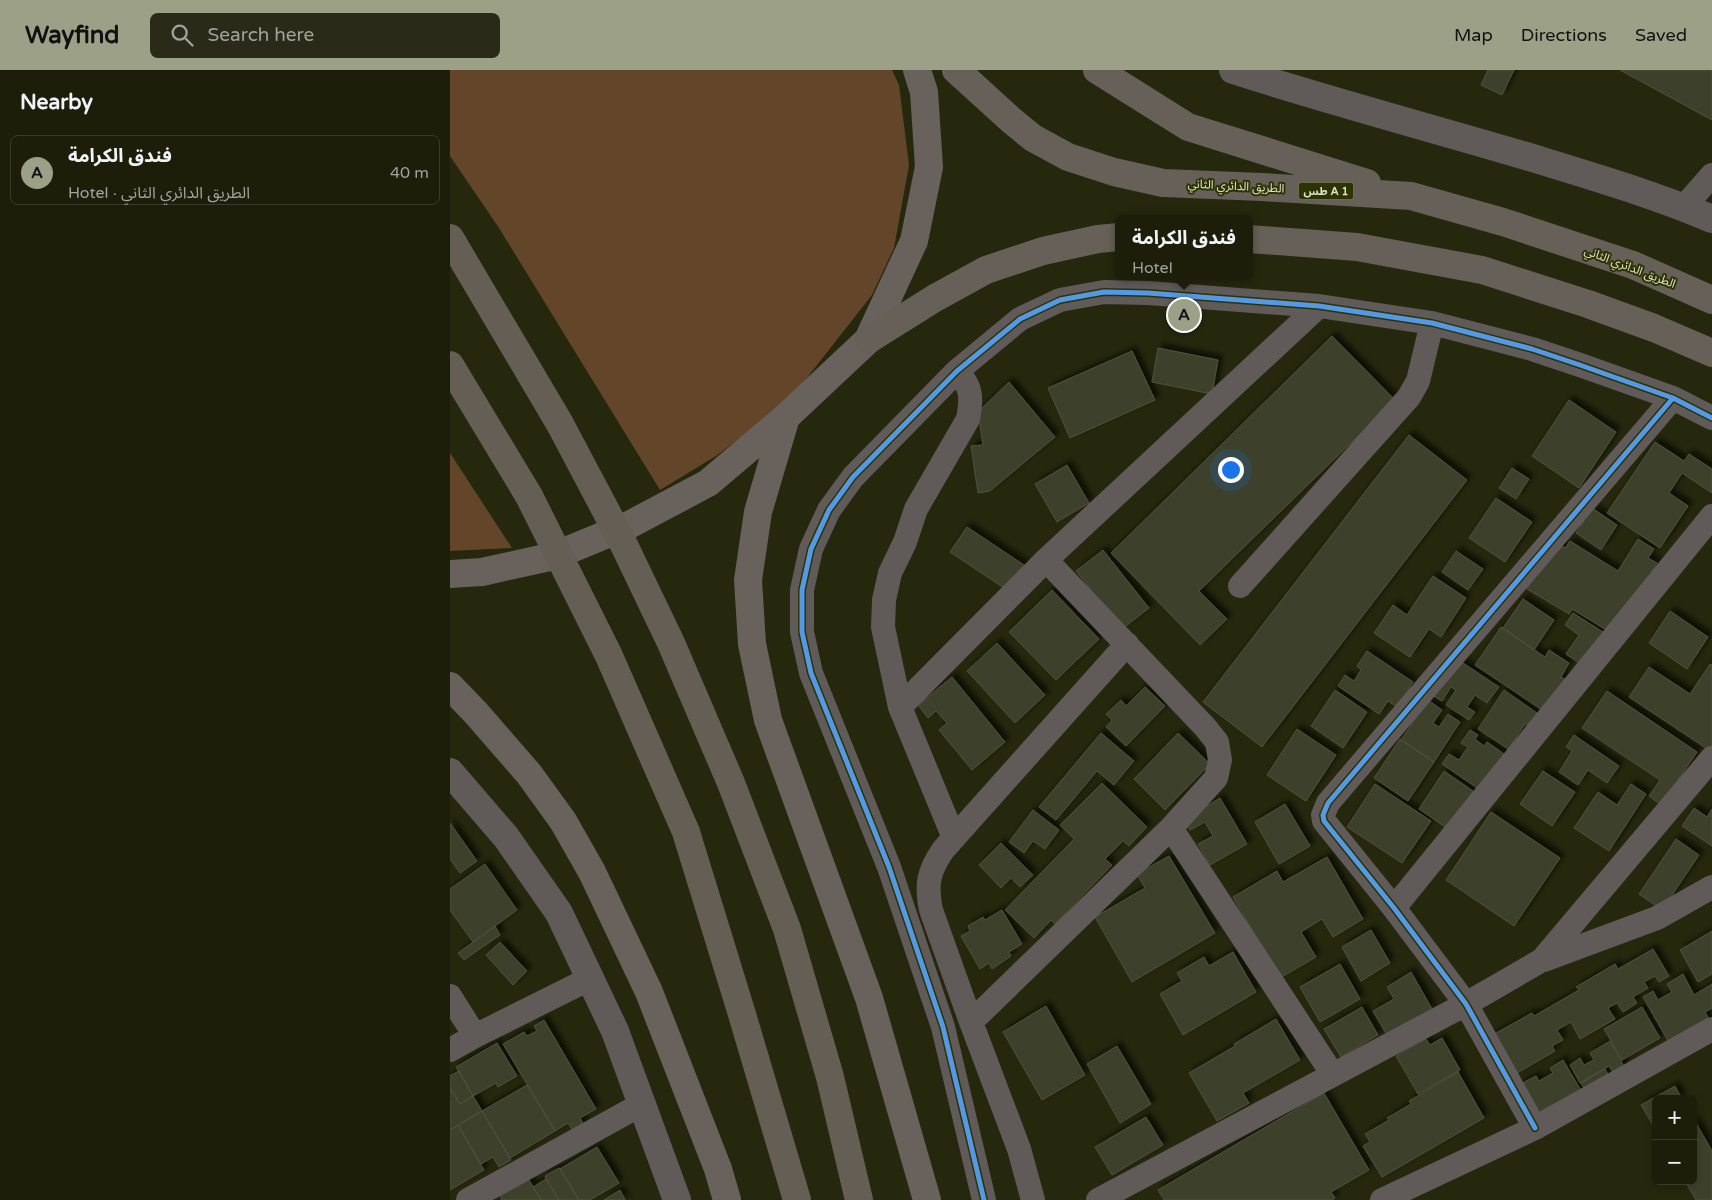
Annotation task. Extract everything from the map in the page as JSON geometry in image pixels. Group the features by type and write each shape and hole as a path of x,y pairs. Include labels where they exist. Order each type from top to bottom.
{"highway":[{"name":"الطريق الدائري الثاني","path":"956,70 1033,138 1068,157 1114,172 1162,183 1411,196 1503,222 1633,265 1712,300"},
{"path":"1097,70 1188,127 1411,196"},
{"path":"868,340 935,298 986,270 1042,251 1098,239 1115,237"},
{"path":"450,238 560,424 624,545 671,643 727,775 787,930 830,1077 859,1200"},
{"path":"1253,239 1357,247 1482,270 1588,304 1654,328 1712,353"},
{"path":"450,365 530,496 609,656 686,832 797,1200"}],"main road":[{"path":"450,574 482,572 554,556 629,525 708,483 786,417 868,340 914,241 929,167 924,92 917,70"},
{"path":"786,417 758,512 748,580 752,644 768,720 869,998 927,1200"},
{"path":"450,686 529,774 563,821 592,872 649,992 718,1169 727,1200"}],"street":[{"path":"1233,70 1549,163 1684,207 1712,219"},
{"path":"1684,207 1712,175"},
{"path":"984,1200 943,1028 889,868 811,673 802,632 802,590 811,549 829,510 853,477 957,371 1020,319 1060,300 1104,292 1148,293 1319,306 1432,323 1532,349 1673,398 1712,418"},
{"path":"900,707 1046,560 1319,306"},
{"path":"1240,586 1409,397 1418,381 1432,323"},
{"path":"954,838 900,707 883,627 884,600 890,573 916,508 968,419 971,406 970,392 966,380 957,371"},
{"path":"1535,1128 1466,1004 1394,908 1324,821 1322,815 1324,809 1673,398"},
{"path":"1394,908 1712,516"},
{"path":"971,1022 1171,828 1216,778 1220,760 1217,742 1127,644 1046,560"},
{"path":"1033,1200 1019,1149 931,910 928,878 942,850 1127,644"},
{"path":"1542,960 1712,758"},
{"path":"450,772 506,837 559,913 615,1031 677,1200"},
{"path":"1171,828 1333,1075"},
{"path":"1098,1200 1466,1004 1542,960 1657,918 1712,887"},
{"path":"450,1050 474,1036 591,978"},
{"path":"450,996 474,1036"},
{"path":"1382,1200 1535,1128 1712,1029"},
{"path":"468,1200 642,1104"}],"shaded area":[{"path":"450,70 892,70 899,85 909,165 894,248 872,295 788,402 716,456 660,490 499,228 450,156"},
{"path":"450,453 512,548 450,551"}],"building":[{"path":"1488,70 1514,70 1502,95 1481,85"},
{"path":"1620,70 1712,70 1712,120"},
{"path":"1332,336 1395,400 1199,591 1227,619 1200,645 1111,553"},
{"path":"1158,348 1218,360 1212,394 1152,382"},
{"path":"1132,351 1155,400 1070,438 1048,388"},
{"path":"1009,382 1055,437 990,491 978,493 971,446 983,445 978,412"},
{"path":"1569,400 1616,432 1579,488 1532,456"},
{"path":"1409,435 1467,480 1262,747 1203,702"},
{"path":"1655,442 1684,461 1689,454 1712,469 1712,493 1682,473 1669,493 1688,506 1660,548 1607,513"},
{"path":"1067,465 1089,503 1057,522 1035,484"},
{"path":"1512,468 1529,479 1516,499 1499,488"},
{"path":"1496,498 1532,522 1505,562 1469,538"},
{"path":"1592,508 1617,525 1601,550 1576,533"},
{"path":"967,527 1027,567 1010,592 950,552"},
{"path":"1638,539 1654,549 1648,558 1657,563 1613,634 1572,609 1569,614 1527,589 1555,543 1565,548 1570,541 1618,571"},
{"path":"1103,550 1149,608 1122,629 1076,571"},
{"path":"1456,551 1483,569 1468,590 1442,572"},
{"path":"1433,576 1466,598 1441,637 1429,629 1410,657 1374,633 1393,605 1407,615"},
{"path":"1052,590 1099,639 1056,680 1009,632"},
{"path":"1523,599 1554,620 1534,650 1503,628"},
{"path":"1670,611 1708,637 1687,669 1649,643"},
{"path":"1573,613 1606,634 1585,667 1566,654 1579,635 1565,625"},
{"path":"1501,627 1545,657 1549,650 1569,663 1561,677 1566,680 1545,712 1475,665"},
{"path":"997,643 1045,695 1015,723 967,671"},
{"path":"1367,651 1413,682 1397,707 1388,701 1379,714 1338,686 1345,675 1354,681 1361,670 1357,666"},
{"path":"1457,659 1499,687 1487,703 1475,695 1467,707 1475,712 1469,720 1446,705 1456,690 1451,687 1442,701 1432,695"},
{"path":"1710,664 1712,665 1712,745 1709,750 1629,697 1649,667 1690,694"},
{"path":"952,677 1005,742 972,770 939,730 947,723 936,711 928,718 918,705"},
{"path":"1145,687 1165,706 1126,746 1106,727 1112,720 1106,714 1121,700 1126,706"},
{"path":"1335,690 1367,712 1343,748 1311,726"},
{"path":"1504,690 1544,718 1535,730 1525,724 1508,749 1478,729"},
{"path":"1607,691 1697,752 1661,805 1649,796 1660,780 1582,728"},
{"path":"1428,700 1442,710 1433,723 1439,727 1448,714 1460,722 1434,762 1401,740"},
{"path":"1297,729 1336,755 1306,801 1267,775"},
{"path":"1470,730 1478,735 1475,739 1484,746 1487,742 1507,756 1483,792 1442,764 1449,754 1459,760 1468,747 1461,743"},
{"path":"1101,733 1134,761 1114,785 1097,771 1056,820 1039,807"},
{"path":"1178,733 1210,764 1165,810 1134,779"},
{"path":"1574,735 1619,766 1607,783 1588,770 1578,785 1559,772 1572,751 1566,747"},
{"path":"1400,739 1434,762 1408,801 1374,778"},
{"path":"1444,771 1473,791 1448,829 1419,809"},
{"path":"1543,771 1575,792 1552,826 1520,804"},
{"path":"1102,783 1147,827 1129,846 1123,841 1105,859 1112,865 1055,924 1051,920 1034,938 1005,910 1074,839 1060,825"},
{"path":"1375,784 1431,821 1402,863 1347,827"},
{"path":"1631,784 1646,794 1609,851 1574,828 1598,792 1617,805"},
{"path":"1220,798 1247,844 1210,865 1198,844 1213,836 1205,822 1190,830 1184,820"},
{"path":"1285,804 1310,846 1279,864 1255,822"},
{"path":"1694,808 1707,817 1712,809 1712,846 1682,826"},
{"path":"1033,810 1059,830 1045,849 1033,841 1024,853 1009,842"},
{"path":"1491,812 1560,858 1514,926 1446,880"},
{"path":"450,823 477,861 460,873 450,859"},
{"path":"1676,839 1699,855 1662,910 1639,894"},
{"path":"1001,843 1033,875 1020,887 1011,878 1001,888 979,865"},
{"path":"1169,856 1215,933 1132,982 1095,917 1145,888 1137,874"},
{"path":"1327,857 1363,919 1333,937 1322,919 1301,932 1316,957 1280,978 1233,897 1277,871 1283,882"},
{"path":"485,864 517,910 473,942 450,910 450,889"},
{"path":"1002,910 1022,944 1009,952 1011,956 992,969 989,963 980,969 961,936 970,931 968,926 983,917 985,920"},
{"path":"495,926 500,935 464,960 458,953"},
{"path":"1371,930 1390,963 1361,981 1342,947"},
{"path":"1712,931 1712,974 1698,982 1680,950"},
{"path":"500,942 527,971 513,985 486,955"},
{"path":"1653,949 1669,976 1659,982 1655,976 1644,982 1648,988 1633,997 1637,1003 1623,1012 1617,1003 1608,1008 1615,1019 1580,1039 1571,1022 1557,1030 1563,1040 1552,1046 1555,1051 1512,1076 1489,1037 1532,1013 1534,1016 1579,990 1576,987 1615,964 1618,969"},
{"path":"1233,952 1256,992 1183,1035 1160,994 1182,981 1177,973 1204,957 1209,966"},
{"path":"1340,964 1360,999 1320,1022 1300,987"},
{"path":"1411,972 1432,1009 1387,1035 1373,1011 1394,999 1387,987"},
{"path":"1683,974 1694,995 1712,984 1712,1008 1705,1012 1711,1023 1671,1046 1643,997 1653,991 1658,1000 1672,992 1667,984"},
{"path":"1046,1006 1085,1075 1042,1100 1003,1032"},
{"path":"1362,1007 1378,1035 1341,1057 1324,1029"},
{"path":"1642,1007 1660,1038 1622,1060 1604,1029"},
{"path":"1276,1019 1300,1060 1243,1093 1249,1103 1217,1121 1189,1073"},
{"path":"544,1020 596,1109 580,1118 584,1125 573,1131 568,1123 555,1131 503,1044 524,1032 527,1036 537,1031 534,1026"},
{"path":"1442,1038 1460,1070 1418,1094 1396,1056 1426,1039 1430,1045"},
{"path":"1610,1041 1625,1068 1614,1074 1609,1066 1580,1083 1570,1065 1580,1058 1584,1065 1594,1060 1590,1053"},
{"path":"497,1043 517,1076 498,1087 496,1083 473,1096 456,1067"},
{"path":"1117,1046 1151,1104 1120,1123 1087,1064"},
{"path":"1563,1060 1583,1094 1538,1117 1519,1085 1536,1076 1539,1081 1553,1073 1550,1068"},
{"path":"1605,1069 1612,1081 1588,1095 1581,1083"},
{"path":"459,1071 473,1096 460,1104 450,1088 450,1076"},
{"path":"1458,1072 1484,1118 1382,1177 1363,1146 1370,1142 1365,1134 1411,1104 1409,1101"},
{"path":"527,1085 555,1131 510,1158 482,1111"},
{"path":"1675,1086 1680,1095 1659,1095"},
{"path":"450,1088 460,1104 473,1096 482,1111 450,1130"},
{"path":"1324,1093 1369,1170 1331,1192 1335,1198 1332,1200 1164,1200 1158,1190"},
{"path":"1652,1099 1652,1123 1641,1105"},
{"path":"482,1111 511,1160 499,1167 493,1157 481,1164 458,1125"},
{"path":"1146,1117 1163,1145 1112,1175 1095,1147"},
{"path":"458,1125 484,1170 450,1190 450,1130"},
{"path":"1697,1125 1712,1151 1712,1200 1696,1200 1687,1185 1697,1185"},
{"path":"597,1147 619,1183 590,1200 579,1200 560,1169"},
{"path":"559,1168 579,1200 559,1200 545,1176"},
{"path":"546,1179 559,1200 541,1200 533,1187"},
{"path":"529,1180 541,1200 502,1200 500,1196"},
{"path":"620,1190 625,1200 604,1200"}],"cycle path":[{"path":"984,1200 943,1027 889,867 811,673 802,632 802,590 811,549 829,510 853,477 957,371 1020,319 1060,300 1104,292 1148,293 1319,306 1432,323 1532,349 1580,365 1673,398 1712,418"},
{"path":"1535,1128 1466,1004 1394,908 1324,821 1323,815 1328,803 1673,398"}],"place":[{"name":"فندق الكرامة","path":"1184,315"}]}
